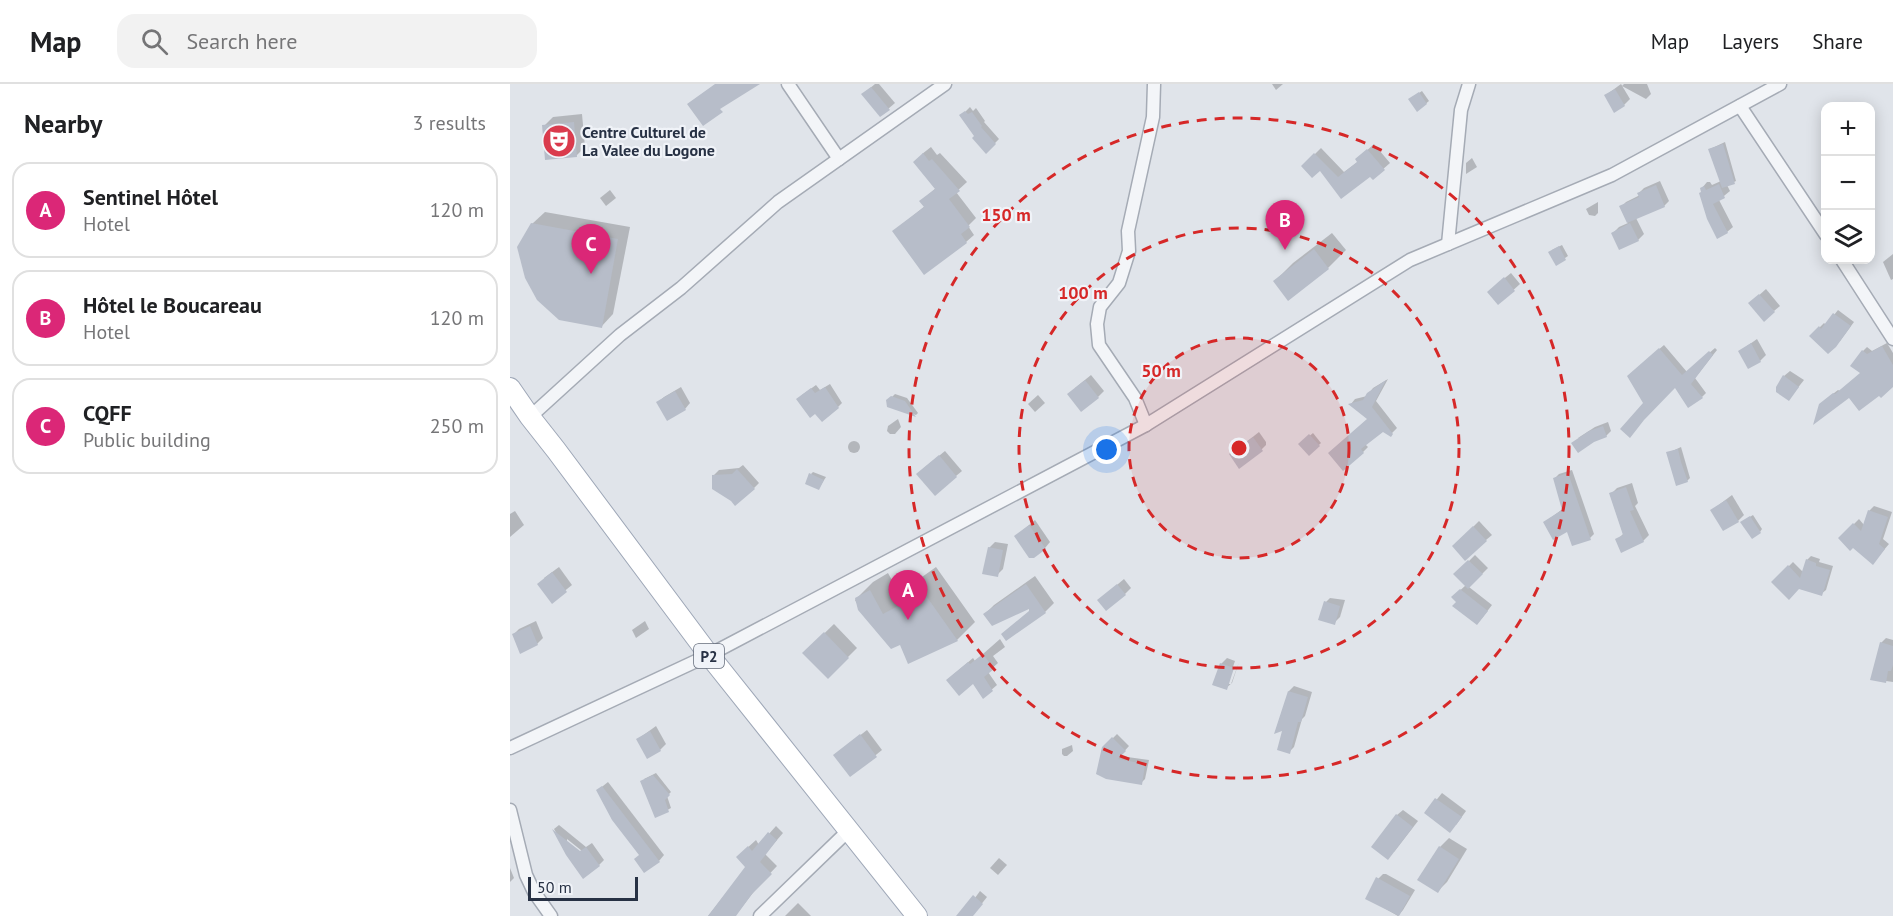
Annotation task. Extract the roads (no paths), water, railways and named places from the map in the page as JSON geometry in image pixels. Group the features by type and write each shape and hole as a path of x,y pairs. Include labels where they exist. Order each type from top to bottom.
{"main road":[{"name":"P2","path":"510,388 708,655 917,916"}],"street":[{"path":"788,84 840,159"},
{"path":"530,417 620,336 681,288 778,202 945,84"},
{"path":"1146,425 1135,398 1099,345 1097,324 1100,307 1119,283 1129,251 1128,231 1153,117 1154,84"},
{"path":"1448,244 1461,110 1469,84"},
{"path":"510,748 708,655 1146,425 1410,260 1612,175 1780,84"},
{"path":"1740,106 1821,228"},
{"path":"1845,264 1893,339"},
{"path":"510,810 526,875 534,892 551,916"},
{"path":"760,916 849,830"}],"place":[{"name":"Centre Culturel de La Valee du Logone","path":"559,141"},
{"name":"Hôtel le Boucareau","path":"1285,250"},
{"name":"CQFF","path":"591,274"},
{"name":"Sentinel Hôtel","path":"908,620"}]}
